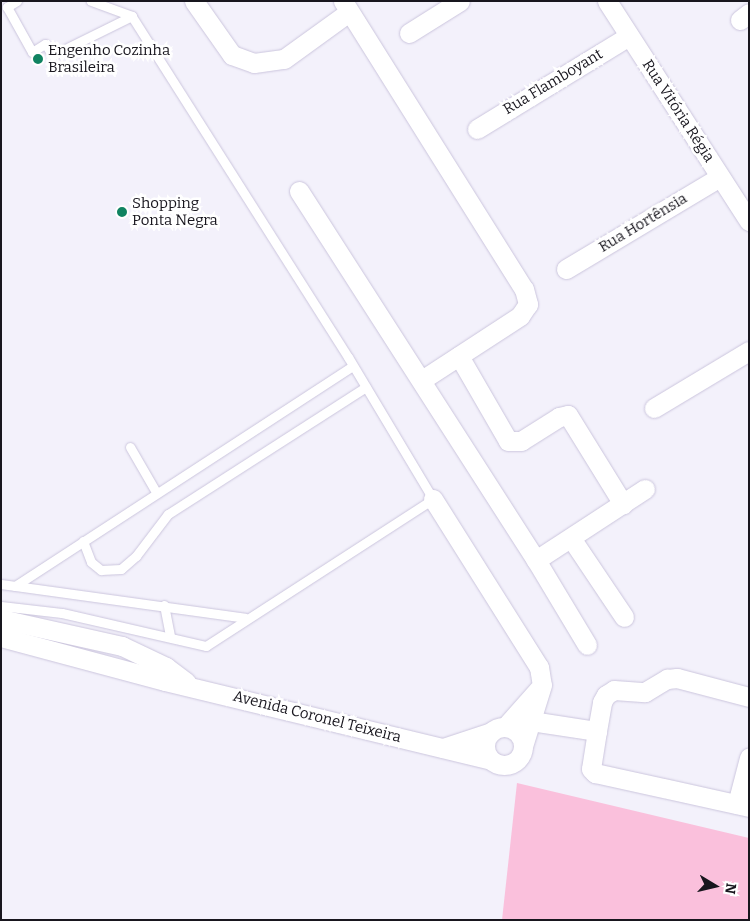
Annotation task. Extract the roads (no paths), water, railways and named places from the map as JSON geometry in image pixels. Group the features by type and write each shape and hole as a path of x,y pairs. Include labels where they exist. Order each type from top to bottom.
{"street":[{"path":"194,1 232,55 254,63 284,59 346,7 524,289 528,304 520,316 422,380"},
{"path":"409,33 460,1"},
{"name":"Rua Vitória Régia","path":"607,1 749,222"},
{"name":"Rua Flamboyant","path":"477,129 629,36"},
{"name":"Rua Hortênsia","path":"566,270 720,177"},
{"path":"299,192 422,380 536,560 587,645"},
{"path":"654,408 749,351"},
{"path":"458,356 508,441 521,441 559,417 568,415 623,504"},
{"path":"536,560 645,489"},
{"path":"433,499 539,667 542,685 485,743 491,760"},
{"path":"571,538 624,617"},
{"path":"1,619 122,646 166,667 191,686"},
{"name":"Avenida Coronel Teixeira","path":"1,637 491,760 497,764 512,764 518,760 542,685"},
{"path":"749,697 677,678 667,679 645,692 614,690 602,702 591,769 595,774 743,806 749,758"},
{"path":"532,721 596,731"},
{"path":"443,748 498,730 518,733 523,746"}],"lane":[{"path":"17,1 7,7 32,52 45,44 53,55 132,16"},
{"path":"1,606 62,613 206,646 245,618 433,499 353,366 132,16 92,1"},
{"path":"15,586 156,492 353,366"},
{"path":"83,541 91,562 102,570 121,570 136,556 168,514 366,388"},
{"path":"130,447 156,492"},
{"path":"1,584 164,605 245,618"},
{"path":"164,605 170,637"}],"place":[{"name":"Engenho Cozinha Brasileira","path":"38,59"},
{"name":"Shopping Ponta Negra","path":"122,212"}]}
